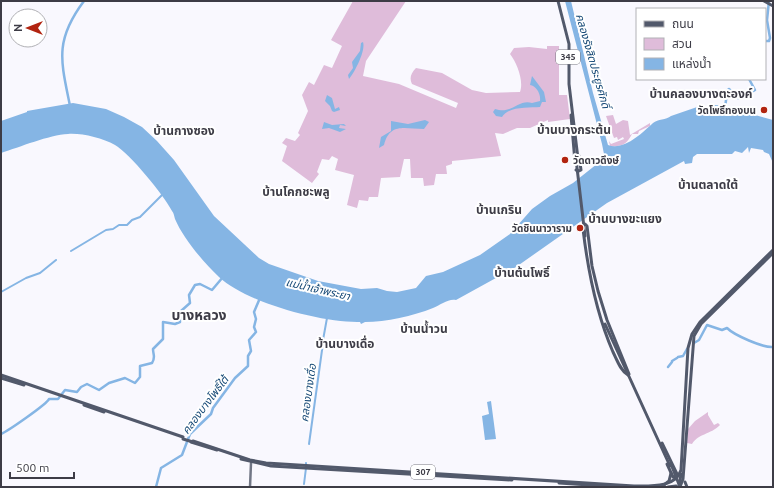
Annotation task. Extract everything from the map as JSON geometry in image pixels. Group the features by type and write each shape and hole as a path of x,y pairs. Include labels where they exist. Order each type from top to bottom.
{"main road":[{"name":"345","path":"557,1 569,44 569,82 588,257 600,308 629,377 660,442 679,487"},
{"path":"766,1 772,4"},
{"path":"572,115 581,170 579,172 576,170 572,115"},
{"path":"600,308 588,267 583,229 583,225 585,224 587,226 592,266 605,321"},
{"path":"679,487 683,471 689,345 693,331 773,252"},
{"path":"588,257 592,266"},
{"path":"588,257 588,267"},
{"path":"600,308 601,301"},
{"name":"307","path":"1,376 251,462 271,466 385,471"},
{"path":"686,487 682,465 688,386"},
{"path":"660,442 678,475 676,478 673,477 670,471 660,442"},
{"name":"307","path":"217,450 259,462 475,477 657,487"},
{"path":"674,469 679,471 682,465"},
{"path":"657,487 677,480 682,465"},
{"path":"663,486 669,481 670,471"},
{"path":"679,487 683,471"},
{"name":"307","path":"564,482 619,487"},
{"path":"669,487 679,487"}],"street":[{"path":"250,487 251,462"}],"green space":[{"path":"353,1 406,1 366,61 363,76 399,84 456,108 458,103 412,84 411,76 416,68 442,73 472,90 486,93 520,92 521,83 519,72 510,54 514,48 529,47 547,49 547,46 559,46 559,95 567,95 570,119 548,122 548,120 530,128 517,128 503,134 495,133 501,156 452,161 452,164 446,166 447,174 436,174 434,185 424,186 423,178 411,178 410,159 404,159 400,177 381,178 378,197 369,197 368,201 359,200 357,208 347,205 354,175 335,170 338,159 332,156 329,160 322,159 317,172 319,174 312,183 282,161 287,146 282,143 286,138 295,141 300,135 298,133 308,111 302,95 309,82 314,85 324,65 332,68 342,46 331,40"},
{"path":"613,115 616,124 623,120 628,121 630,135 650,123 650,126 639,131 638,134 632,134 624,144 610,146 609,141 611,144 624,139 623,137 618,140 617,137 614,138 606,116"},
{"path":"708,412 708,415 714,425 718,423 720,425 695,440 692,444 687,443 688,429 695,421"}],"water":[{"name":"แม่น้ำเจ้าพระยา","path":"565,1 571,1 593,93 608,145 620,146 638,136 655,122 700,106 713,108 714,105 726,106 727,108 738,112 744,112 773,120 773,163 769,154 763,150 751,148 749,153 748,147 742,153 735,151 732,154 697,154 693,157 692,163 685,164 684,161 607,203 516,267 456,300 447,301 433,308 408,316 390,320 365,322 361,324 360,322 326,319 286,310 248,295 219,277 194,250 183,234 168,204 146,175 129,157 110,142 86,135 68,134 43,139 1,153 1,121 27,111 73,103 106,109 142,127 157,141 174,160 214,216 259,258 269,264 318,281 361,289 377,288 397,292 416,288 426,276 443,272 480,255 510,234 532,209 550,196 573,183 602,160 604,154 602,144"},
{"path":"363,42 363,50 357,66 349,79 348,75 353,68 352,62 360,51 361,43"},
{"path":"532,76 544,92 546,102 542,102 540,107 514,109 505,113 502,117 496,116 493,112 495,109 506,110 523,103 540,101 538,90 530,85"},
{"path":"327,95 332,98 335,109 339,107 340,110 334,112 332,111 330,106 325,101"},
{"path":"425,120 429,122 424,129 399,128 394,130 390,133 384,145 379,148 381,137 391,131 391,121 408,124"},
{"path":"324,122 332,125 344,124 346,126 340,125 339,128 346,129 340,132 329,128 322,129"},
{"path":"491,401 496,439 485,440 482,416 489,414 487,402"}],"waterway":[{"path":"70,106 64,76 62,52 68,28 74,15 84,1"},
{"path":"766,41 769,41 770,38 767,20 769,1"},
{"path":"725,109 727,91 729,89 738,98 742,98 755,90 750,80"},
{"path":"71,251 106,230 113,229 119,225 127,225 132,220 140,217 162,195"},
{"path":"1,292 26,278 40,273 56,260"},
{"path":"1,434 27,417 49,399 58,399 65,390 77,392 81,387 87,384 99,390 109,383 125,378 135,383 140,377 140,366 152,363 153,361 153,349 163,339 163,322 175,324 180,322 181,311 190,303 189,295 195,285 200,284 212,290 223,277"},
{"name":"คลองบางโพธิ์ใต้","path":"156,487 161,468 182,455 190,434 211,414 213,408 235,378 248,366 248,356 251,351 249,340 256,332 254,327 256,319 254,312 260,298"},
{"name":"คลองบางเดื่อ","path":"323,340 327,318"},
{"path":"694,343 699,340 707,325 722,330 727,328 749,340 768,347 773,347"},
{"name":"คลองบางเดื่อ","path":"309,444 323,343"},
{"path":"678,357 683,356 687,349"},
{"path":"672,361 677,358"},
{"path":"668,367 672,362"},
{"name":"คลองบางเดื่อ","path":"304,484 306,468"}],"place":[{"name":"วัดโพธิ์ทองบน","path":"764,110"},
{"name":"วัดดาวดึงษ์","path":"565,160"},
{"name":"วัดชินนาวาราม","path":"580,228"}],"district":[{"name":"บ้านคลองบางตะองค์","path":"701,94"},
{"name":"บ้านบางกระต้น","path":"574,130"},
{"name":"บ้านกางซอง","path":"184,131"},
{"name":"บ้านตลาดใต้","path":"708,185"},
{"name":"บ้านโคกชะพลู","path":"296,192"},
{"name":"บ้านเกริน","path":"499,210"},
{"name":"บ้านบางขะแยง","path":"625,219"},
{"name":"บ้านต้นโพธิ์","path":"522,273"},
{"name":"บางหลวง","path":"199,315"},
{"name":"บ้านน้ำวน","path":"424,329"},
{"name":"บ้านบางเดื่อ","path":"345,344"}],"water label":[{"name":"คลองรังสิตประยูรศักดิ์","path":"593,61"}]}
